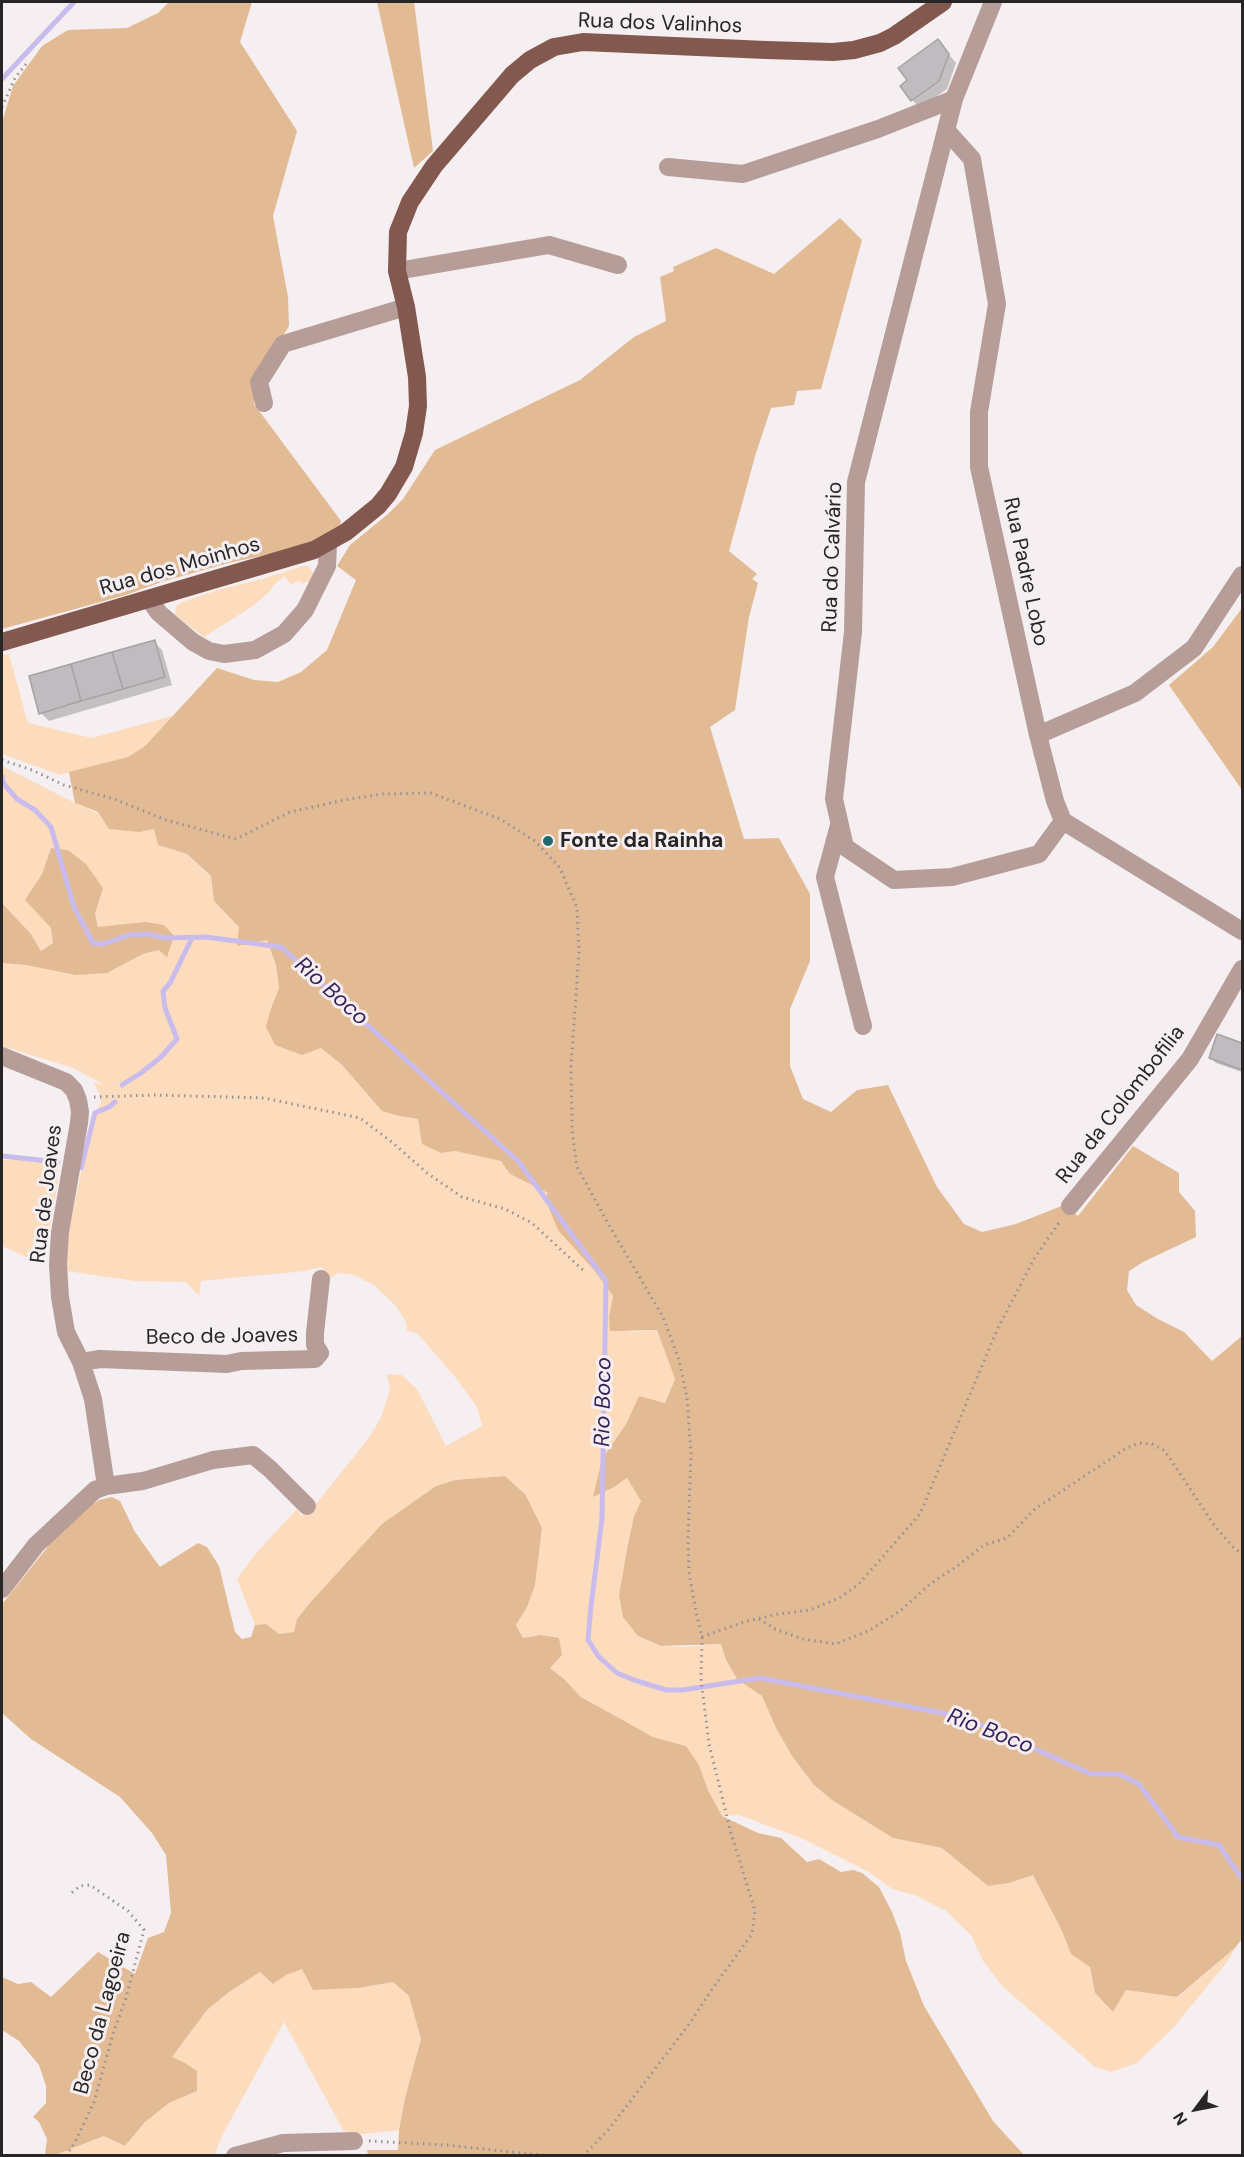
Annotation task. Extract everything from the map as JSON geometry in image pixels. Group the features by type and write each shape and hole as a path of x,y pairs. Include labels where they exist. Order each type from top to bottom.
{"main road":[{"name":"Rua dos Valinhos","path":"363,519 378,506 404,467 414,433 418,406 417,377 406,308 397,271 397,241 410,202 434,166 512,75 539,54 564,44 583,42 833,52 854,50 880,43 894,36 943,2"},
{"name":"Rua dos Moinhos","path":"2,642 294,557 328,544 363,519"}],"street":[{"name":"Rua do Calvário","path":"993,2 954,99 856,482 853,632 834,799 845,847 894,880 952,877 1039,854 1063,820"},
{"path":"668,167 743,174 878,129 954,99"},
{"name":"Rua Padre Lobo","path":"947,131 972,159 997,304 979,412 979,467 1038,735 1055,801 1063,820"},
{"path":"397,271 549,245 618,265"},
{"path":"264,403 259,382 283,344 406,308"},
{"path":"149,599 159,613 193,642 209,651 224,654 255,650 284,634 305,610 327,566 328,544"},
{"path":"1038,735 1135,693 1194,648 1242,575"},
{"path":"1063,820 1242,931"},
{"path":"840,822 825,877 863,1026"},
{"name":"Rua da Colombofilia","path":"1070,1206 1190,1059 1242,969"},
{"name":"Rua de Joaves","path":"2,1056 66,1082 74,1090 78,1100 79,1123 60,1232 58,1265 60,1297 66,1332 81,1362 93,1399 106,1486"},
{"name":"Beco de Joaves","path":"81,1362 100,1359 227,1364 241,1361 315,1359 320,1353 315,1345 315,1333 321,1279"},
{"path":"2,1589 36,1545 95,1490 106,1486 143,1481 213,1460 253,1455 307,1506"},
{"path":"235,2156 283,2143 354,2141"}],"path":[{"path":"2,107 15,78 26,64"},
{"path":"2,760 32,770 64,785 114,798 166,820 236,838 290,812 383,794 431,793 500,819 535,841 560,868 577,908 579,951 571,1066 572,1130 577,1167 609,1227 663,1317 679,1360 687,1398 691,1453 689,1572 702,1637 701,1679 709,1744 731,1833 755,1911 752,1934 712,1988 687,2027 609,2129 583,2156"},
{"path":"78,1100 107,1095 264,1098 360,1118 427,1173 462,1197 505,1209 532,1223 586,1273"},
{"path":"702,1637 727,1627 810,1610 839,1598 858,1585 920,1514 997,1330 1034,1259 1070,1206"},
{"path":"759,1619 775,1629 803,1639 836,1644 870,1630 900,1611 930,1584 984,1545 1007,1538 1035,1509 1125,1449 1139,1443 1152,1444 1165,1451 1214,1525 1233,1548 1242,1554"},
{"name":"Beco da Lagoeira","path":"66,2156 94,2102 144,1930 128,1911 90,1885 80,1886 69,1895"},
{"path":"354,2141 446,2145 550,2156"}],"shaded area":[{"path":"169,2 252,2 240,42 297,131 273,216 288,297 289,326 257,378 254,404 341,521 340,527 323,542 229,563 164,581 126,595 2,629 2,122 13,86 42,46 68,30 127,28 158,13"},
{"path":"377,2 414,2 433,151 414,168"},
{"path":"840,218 862,240 821,389 797,391 794,405 771,408 756,453 729,551 757,574 752,579 758,583 749,617 735,710 710,727 744,839 779,838 810,894 810,961 790,1009 790,1066 803,1099 831,1112 857,1090 888,1085 937,1187 964,1224 982,1232 1016,1224 1064,1205 1078,1216 1133,1146 1179,1173 1179,1192 1195,1211 1196,1237 1129,1271 1127,1290 1136,1305 1184,1332 1212,1361 1242,1336 1242,1939 1235,1948 1177,1997 1126,1990 1113,2012 1095,1993 1090,1967 1071,1954 1062,1931 1033,1875 1009,1883 988,1886 942,1848 893,1838 832,1800 814,1785 792,1756 762,1696 737,1679 726,1660 721,1644 661,1646 638,1636 623,1617 619,1595 634,1516 641,1501 627,1478 593,1497 602,1459 626,1424 639,1396 665,1403 675,1379 657,1330 610,1331 609,1316 613,1296 594,1270 558,1230 545,1199 548,1193 510,1174 501,1161 455,1151 441,1153 422,1144 418,1119 382,1111 342,1065 321,1048 302,1055 275,1045 266,1027 279,988 276,965 267,940 237,946 239,927 214,901 211,876 187,854 158,845 154,829 140,832 109,829 98,812 75,803 69,772 128,757 145,746 217,668 254,680 278,682 301,672 327,650 356,580 337,566 350,545 403,499 435,450 580,380 634,337 666,321 660,277 674,271 673,267 716,248 774,274"},
{"path":"308,566 315,574 311,587 308,581 302,584 299,580 291,585 285,576 253,606 204,637 175,615 176,606 182,602"},
{"path":"1242,608 1242,790 1169,685 1213,647"},
{"path":"9,654 28,723 92,738 175,715 145,746 128,757 60,775 2,754 2,655"},
{"path":"2,766 75,803 140,832 154,829 158,845 187,854 211,877 214,901 239,927 267,940 276,965 279,988 270,1011 302,1055 321,1048 342,1065 382,1111 418,1119 419,1127 441,1153 455,1151 502,1161 510,1174 548,1193 594,1270 613,1296 609,1315 632,1332 657,1330 675,1378 665,1403 639,1396 626,1424 602,1459 614,1487 627,1478 641,1501 634,1516 619,1595 638,1636 661,1646 721,1644 726,1660 737,1679 762,1696 792,1756 814,1785 832,1800 893,1838 942,1848 988,1886 1009,1883 1033,1875 1062,1931 1071,1954 1090,1967 1095,1993 1113,2012 1126,1990 1178,1997 1235,1948 1228,1961 1173,2028 1137,2063 1111,2072 1095,2067 1002,1986 983,1961 971,1935 946,1911 917,1896 892,1889 867,1871 803,1839 739,1815 722,1816 708,1790 699,1765 686,1746 653,1737 581,1697 550,1668 540,1635 523,1638 516,1625 527,1607 535,1585 538,1558 525,1494 505,1476 455,1480 436,1486 382,1525 297,1619 294,1632 279,1634 266,1624 255,1625 237,1579 256,1553 297,1509 301,1516 315,1505 368,1439 381,1417 390,1390 387,1374 402,1375 417,1389 446,1446 482,1426 477,1407 455,1377 417,1333 407,1331 406,1322 396,1306 374,1285 353,1275 339,1273 328,1279 322,1267 306,1271 201,1281 199,1296 186,1282 135,1281 67,1271 65,1251 95,1113 101,1103 94,1083 103,1084 73,1068 2,1046 2,963 107,973 143,954 159,950 174,936 115,926 98,927 95,914 103,888 86,865 68,850 51,848 42,874 26,900 51,928 53,943 41,951 31,934 2,903"},
{"path":"51,848 68,850 86,864 103,888 95,914 98,927 145,922 164,925 174,936 167,957 159,950 143,954 107,973 76,975 26,965 2,963 2,903 31,934 41,951 53,943 51,928 25,900 42,874"},
{"path":"2,1160 38,1160 58,1165 58,1182 43,1265 2,1246"},
{"path":"505,1476 525,1494 542,1528 535,1585 527,1607 516,1625 523,1638 540,1635 559,1638 562,1655 550,1668 581,1697 653,1737 686,1746 699,1765 708,1790 722,1816 758,1833 781,1838 807,1862 819,1859 841,1872 853,1870 862,1873 879,1887 900,1933 906,1961 924,2006 993,2121 1024,2155 368,2155 367,2150 398,2150 405,2098 421,2039 409,1996 393,1982 358,1988 313,1990 302,1969 286,1975 273,1984 260,1972 229,1992 207,2010 172,2057 197,2071 197,2091 169,2103 145,2122 125,2146 104,2136 58,2154 45,2154 47,2139 39,2122 33,2117 46,2103 46,2086 39,2065 19,2041 2,2030 2,1977 18,1984 31,1982 51,1997 98,1952 135,1974 148,1938 164,1932 171,1913 166,1855 152,1833 120,1797 31,1739 2,1713 2,1604 54,1539 85,1509 99,1500 112,1497 120,1501 135,1532 160,1567 198,1543 207,1547 219,1566 235,1632 242,1639 251,1637 255,1625 266,1624 279,1634 294,1632 297,1619 309,1604 382,1524 436,1486 455,1480"},
{"path":"302,1968 313,1990 358,1988 393,1982 409,1996 421,2039 399,2130 354,2135 343,2130 284,2022 223,2134 215,2154 46,2156 45,2154 58,2154 105,2136 125,2146 145,2122 169,2103 197,2091 185,2063 171,2058 207,2010 229,1992 260,1972 273,1984"}],"building":[{"path":"938,39 949,54 939,81 911,101 900,86 907,80 898,68"},
{"path":"155,640 165,677 123,689 112,652"},
{"path":"112,652 123,689 81,701 71,664"},
{"path":"71,664 81,701 39,714 29,676"},
{"path":"1217,1034 1242,1043 1242,1070 1209,1058"}],"waterway":[{"path":"2,79 74,2"},
{"name":"Rio Boco","path":"2,776 3,783 17,799 35,810 51,827 74,907 93,943 103,944 129,935 148,934 165,938 206,937 281,947 518,1161 606,1281 602,1519 588,1640 599,1657 617,1673 666,1690 682,1690 760,1678 963,1717 1091,1774 1119,1774 1139,1784 1178,1837 1219,1845 1242,1879"},
{"path":"122,1085 161,1057 177,1039 165,1008 163,991 170,983 192,938"},
{"path":"81,1168 95,1113 115,1102"},
{"path":"2,1156 58,1162"}],"place":[{"name":"Fonte da Rainha","path":"548,841"}]}
